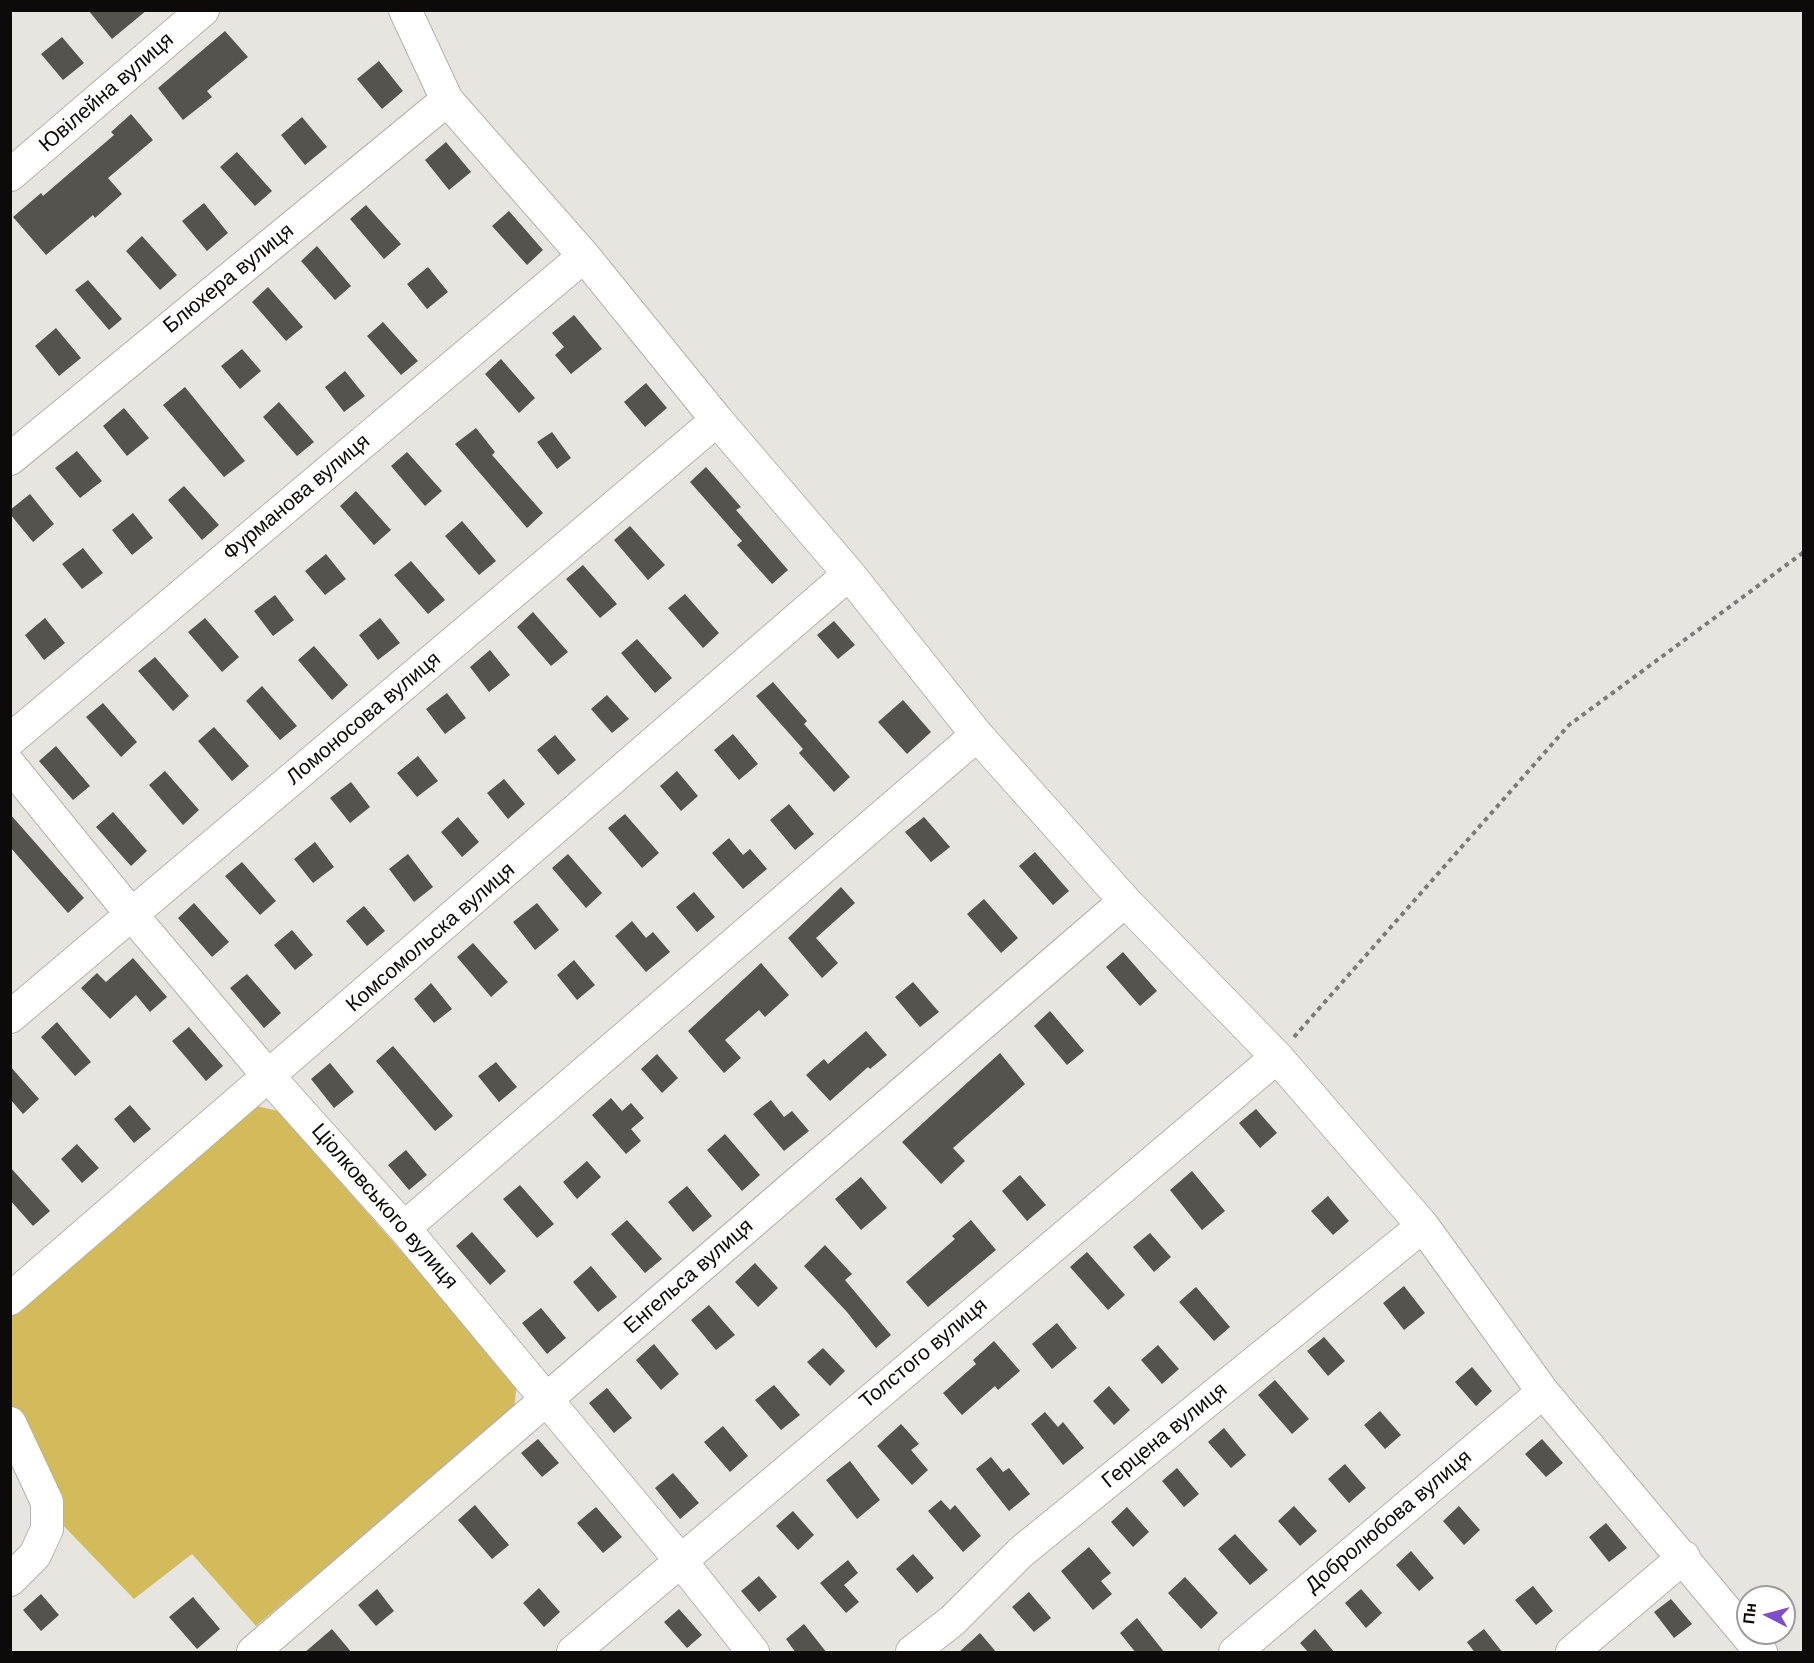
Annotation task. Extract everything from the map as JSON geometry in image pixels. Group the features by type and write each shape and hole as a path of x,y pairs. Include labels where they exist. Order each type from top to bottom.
{"street":[{"name":"Ювілейна вулиця","path":"10,175 203,10"},
{"path":"405,10 447,100 584,256 717,420 849,574 977,735 1125,901 1277,1057 1424,1226 1544,1392 1684,1557 1761,1653"},
{"name":"Блюхера вулиця","path":"10,459 447,100"},
{"name":"Фурманова вулиця","path":"10,740 584,256"},
{"name":"Ломоносова вулиця","path":"10,1017 717,420"},
{"name":"Комсомольска вулиця","path":"10,1299 270,1078 849,574"},
{"path":"404,1228 977,735"},
{"name":"Ціолковського вулиця","path":"10,765 132,915 270,1078 404,1228 680,1560 753,1653"},
{"name":"Енгельса вулиця","path":"253,1653 1125,901"},
{"name":"Толстого вулиця","path":"573,1653 680,1560 1277,1057"},
{"name":"Герцена вулиця","path":"912,1653 952,1621 1021,1552 1424,1226"},
{"name":"Добролюбова вулиця","path":"1235,1653 1544,1392"},
{"path":"10,1423 47,1502 47,1529 35,1555 10,1580"},
{"path":"1572,1653 1684,1557"}],"path":[{"path":"1277,1057 1507,799 1569,725 1803,552"}],"shaded area":[{"path":"256,1106 278,1111 517,1383 514,1409 256,1626 192,1554 134,1599 59,1521 11,1404 10,1315"}],"building":[{"path":"88,10 147,10 112,39"},
{"path":"225,31 248,57 207,91 212,97 183,120 158,88"},
{"path":"62,37 84,63 63,80 41,54"},
{"path":"379,61 403,91 382,109 357,79"},
{"path":"131,114 153,140 108,178 122,194 95,218 93,215 46,255 13,217 41,193 43,196 114,135 111,132"},
{"path":"302,117 327,147 305,165 281,135"},
{"path":"446,142 471,172 449,190 425,160"},
{"path":"237,152 272,191 255,206 220,167"},
{"path":"204,203 228,233 207,251 182,221"},
{"path":"366,205 401,244 384,259 350,219"},
{"path":"509,211 543,250 527,265 492,226"},
{"path":"142,236 177,275 160,290 126,251"},
{"path":"317,246 351,286 335,300 301,261"},
{"path":"428,267 448,292 427,309 407,284"},
{"path":"88,280 122,319 109,330 75,290"},
{"path":"268,287 303,327 286,341 252,302"},
{"path":"574,315 602,349 571,374 555,355 564,347 552,333"},
{"path":"383,322 418,361 401,375 367,336"},
{"path":"56,328 81,358 59,376 35,346"},
{"path":"242,349 261,371 240,389 221,366"},
{"path":"501,359 535,398 519,413 485,374"},
{"path":"345,371 365,396 344,412 325,387"},
{"path":"646,383 667,408 645,427 624,402"},
{"path":"185,387 245,461 224,477 163,405"},
{"path":"279,402 314,442 297,456 263,417"},
{"path":"124,408 149,438 127,456 103,426"},
{"path":"476,428 495,452 492,455 543,513 527,528 455,444"},
{"path":"552,432 571,458 557,469 537,442"},
{"path":"77,451 102,481 80,498 55,468"},
{"path":"407,452 442,491 425,506 391,466"},
{"path":"706,467 741,507 736,510 788,570 772,584 737,545 742,541 690,482"},
{"path":"184,486 219,525 202,540 168,500"},
{"path":"356,491 391,530 374,545 340,506"},
{"path":"30,494 54,524 33,542 10,514 10,510"},
{"path":"133,513 153,538 132,555 112,530"},
{"path":"462,521 496,561 479,575 445,536"},
{"path":"630,526 665,565 648,580 614,540"},
{"path":"83,548 103,573 82,589 62,564"},
{"path":"326,554 346,579 325,595 305,571"},
{"path":"411,561 445,600 428,614 394,575"},
{"path":"583,565 617,604 600,618 566,579"},
{"path":"685,594 719,633 703,648 668,608"},
{"path":"275,595 294,620 273,636 254,611"},
{"path":"533,612 568,652 551,666 517,627"},
{"path":"45,618 65,643 44,660 25,635"},
{"path":"205,618 239,657 222,672 188,632"},
{"path":"380,618 400,643 378,660 359,635"},
{"path":"834,621 855,645 838,659 817,635"},
{"path":"637,639 672,678 655,693 621,653"},
{"path":"314,646 348,685 332,700 298,660"},
{"path":"490,650 510,675 489,692 470,667"},
{"path":"155,657 189,696 173,711 138,671"},
{"path":"773,682 807,721 804,724 850,777 834,792 799,753 803,749 756,696"},
{"path":"262,686 297,726 280,740 246,701"},
{"path":"447,693 466,718 445,734 426,709"},
{"path":"607,695 629,719 612,733 591,709"},
{"path":"903,700 931,732 907,754 878,722"},
{"path":"103,703 137,742 121,757 86,717"},
{"path":"214,727 249,766 232,781 198,741"},
{"path":"733,734 758,764 739,780 714,750"},
{"path":"555,735 576,760 558,775 537,750"},
{"path":"56,746 90,786 73,800 39,761"},
{"path":"418,756 438,781 417,797 397,773"},
{"path":"165,771 199,810 183,825 149,785"},
{"path":"677,771 698,796 681,811 660,786"},
{"path":"504,779 525,804 508,819 487,793"},
{"path":"351,782 370,807 350,823 330,798"},
{"path":"789,804 814,834 795,850 770,820"},
{"path":"113,812 147,851 131,866 96,827"},
{"path":"10,814 84,898 68,913 10,847"},
{"path":"625,814 659,853 642,868 608,828"},
{"path":"458,817 479,842 462,857 441,832"},
{"path":"924,817 950,847 931,862 905,832"},
{"path":"729,838 743,855 750,849 767,869 743,889 712,853"},
{"path":"315,842 334,867 313,883 294,859"},
{"path":"1035,852 1069,891 1053,905 1019,866"},
{"path":"408,854 433,887 414,902 389,869"},
{"path":"568,854 602,893 586,908 552,868"},
{"path":"242,862 276,901 260,915 225,876"},
{"path":"841,887 855,903 816,938 838,963 822,978 788,938"},
{"path":"694,892 715,917 697,932 676,907"},
{"path":"984,899 1018,938 1001,953 967,914"},
{"path":"194,903 229,942 212,957 178,918"},
{"path":"537,903 559,930 535,950 513,922"},
{"path":"364,906 385,931 367,946 346,921"},
{"path":"632,921 646,938 653,932 670,952 646,972 615,936"},
{"path":"292,930 313,955 295,970 274,945"},
{"path":"473,943 508,982 491,997 457,957"},
{"path":"1123,952 1157,991 1140,1006 1106,967"},
{"path":"133,958 167,997 150,1012 136,995 110,1019 81,988 97,973 106,982"},
{"path":"574,960 595,985 577,1000 557,975"},
{"path":"761,963 789,995 765,1017 759,1010 725,1040 741,1058 724,1073 688,1031"},
{"path":"247,974 281,1013 264,1028 230,988"},
{"path":"913,982 939,1012 920,1027 895,997"},
{"path":"431,983 452,1009 434,1023 414,999"},
{"path":"1050,1011 1084,1051 1067,1065 1034,1026"},
{"path":"57,1022 91,1062 75,1076 41,1037"},
{"path":"189,1027 223,1066 206,1081 172,1041"},
{"path":"866,1031 887,1055 870,1069 868,1067 830,1101 806,1075 824,1059 828,1064"},
{"path":"393,1046 453,1116 435,1131 376,1061"},
{"path":"1000,1053 1025,1084 953,1148 965,1161 941,1184 902,1142"},
{"path":"657,1054 678,1078 662,1093 641,1069"},
{"path":"496,1062 517,1087 499,1102 478,1076"},
{"path":"330,1063 354,1092 334,1108 311,1079"},
{"path":"10,1066 39,1099 23,1114 10,1099"},
{"path":"611,1098 622,1111 631,1103 644,1118 631,1129 641,1141 626,1154 592,1115"},
{"path":"771,1100 784,1117 792,1111 809,1131 784,1151 753,1114"},
{"path":"130,1105 151,1129 134,1143 114,1119"},
{"path":"1256,1109 1277,1133 1260,1148 1239,1123"},
{"path":"725,1134 760,1175 742,1191 707,1150"},
{"path":"77,1144 99,1168 82,1183 61,1159"},
{"path":"406,1150 427,1175 409,1190 388,1165"},
{"path":"587,1161 601,1177 577,1199 563,1182"},
{"path":"10,1167 50,1211 33,1226 10,1200"},
{"path":"1192,1171 1225,1211 1202,1230 1170,1190"},
{"path":"1020,1175 1046,1205 1027,1221 1002,1191"},
{"path":"861,1177 887,1208 861,1230 835,1199"},
{"path":"520,1185 554,1224 537,1238 503,1199"},
{"path":"687,1186 712,1216 693,1232 668,1202"},
{"path":"1328,1196 1349,1221 1333,1235 1311,1211"},
{"path":"627,1220 662,1259 645,1273 611,1234"},
{"path":"971,1220 996,1250 928,1307 906,1282 955,1239 952,1236"},
{"path":"472,1232 506,1271 490,1285 456,1246"},
{"path":"1150,1233 1171,1257 1154,1272 1133,1247"},
{"path":"825,1245 852,1274 845,1280 891,1335 876,1348 847,1312 804,1266"},
{"path":"1087,1252 1125,1295 1108,1310 1070,1267"},
{"path":"755,1263 778,1288 758,1307 735,1282"},
{"path":"591,1266 617,1297 598,1312 573,1282"},
{"path":"1404,1286 1425,1313 1404,1330 1383,1303"},
{"path":"1196,1287 1230,1327 1214,1341 1179,1302"},
{"path":"709,1305 735,1335 716,1350 691,1320"},
{"path":"541,1308 566,1338 547,1354 522,1323"},
{"path":"1057,1323 1077,1348 1052,1369 1032,1344"},
{"path":"1324,1337 1345,1361 1328,1376 1307,1351"},
{"path":"994,1341 1020,1371 998,1390 995,1386 962,1415 943,1393 976,1364 973,1360"},
{"path":"654,1344 679,1374 661,1390 636,1360"},
{"path":"1158,1345 1179,1369 1162,1384 1141,1360"},
{"path":"823,1348 845,1371 830,1386 807,1362"},
{"path":"1472,1367 1492,1391 1476,1406 1455,1382"},
{"path":"1275,1380 1309,1419 1292,1434 1258,1395"},
{"path":"774,1385 800,1415 781,1430 755,1400"},
{"path":"1109,1386 1130,1410 1114,1425 1093,1401"},
{"path":"607,1388 632,1418 614,1433 589,1403"},
{"path":"1380,1411 1401,1435 1385,1449 1364,1425"},
{"path":"1045,1412 1058,1427 1063,1422 1084,1448 1063,1465 1031,1424"},
{"path":"901,1424 919,1444 911,1450 928,1470 912,1485 877,1446"},
{"path":"723,1426 748,1456 730,1472 704,1442"},
{"path":"1224,1428 1246,1455 1231,1468 1208,1442"},
{"path":"538,1439 559,1463 542,1477 521,1453"},
{"path":"1542,1439 1563,1463 1546,1477 1525,1454"},
{"path":"991,1457 1003,1472 1009,1468 1030,1494 1009,1511 976,1469"},
{"path":"850,1461 880,1500 857,1519 826,1480"},
{"path":"1345,1464 1366,1488 1349,1503 1328,1479"},
{"path":"1177,1468 1199,1494 1184,1507 1162,1481"},
{"path":"673,1473 699,1503 680,1519 655,1488"},
{"path":"941,1500 950,1510 955,1505 981,1536 963,1552 928,1511"},
{"path":"475,1505 509,1545 492,1559 458,1520"},
{"path":"1294,1506 1317,1531 1300,1546 1278,1521"},
{"path":"1459,1506 1480,1530 1464,1545 1443,1521"},
{"path":"596,1507 622,1537 603,1553 577,1523"},
{"path":"1127,1507 1149,1532 1133,1547 1111,1522"},
{"path":"793,1511 814,1535 798,1550 776,1526"},
{"path":"1606,1523 1627,1548 1609,1562 1589,1537"},
{"path":"1235,1534 1268,1570 1250,1585 1218,1549"},
{"path":"1089,1547 1111,1573 1101,1581 1112,1594 1093,1610 1061,1571"},
{"path":"1411,1551 1434,1578 1419,1591 1396,1565"},
{"path":"913,1554 934,1578 917,1593 896,1569"},
{"path":"848,1560 858,1573 844,1585 859,1602 846,1613 820,1583"},
{"path":"759,1576 777,1597 759,1612 741,1591"},
{"path":"1185,1577 1218,1613 1201,1629 1168,1593"},
{"path":"1533,1586 1553,1611 1536,1625 1515,1600"},
{"path":"539,1588 560,1612 544,1627 523,1603"},
{"path":"377,1589 394,1611 376,1626 358,1605"},
{"path":"1361,1589 1382,1613 1366,1628 1345,1603"},
{"path":"1029,1592 1051,1618 1034,1632 1012,1607"},
{"path":"41,1594 59,1615 41,1631 23,1610"},
{"path":"193,1597 220,1629 197,1649 169,1617"},
{"path":"1671,1599 1692,1624 1674,1638 1654,1612"},
{"path":"679,1609 702,1635 687,1648 664,1622"},
{"path":"1137,1618 1165,1653 1136,1653 1120,1633"},
{"path":"804,1624 827,1653 796,1653 786,1639"},
{"path":"332,1629 352,1653 304,1653"},
{"path":"1315,1629 1335,1653 1309,1653 1300,1643"},
{"path":"1484,1629 1503,1653 1475,1653 1467,1642"},
{"path":"980,1633 997,1653 958,1653"}]}
